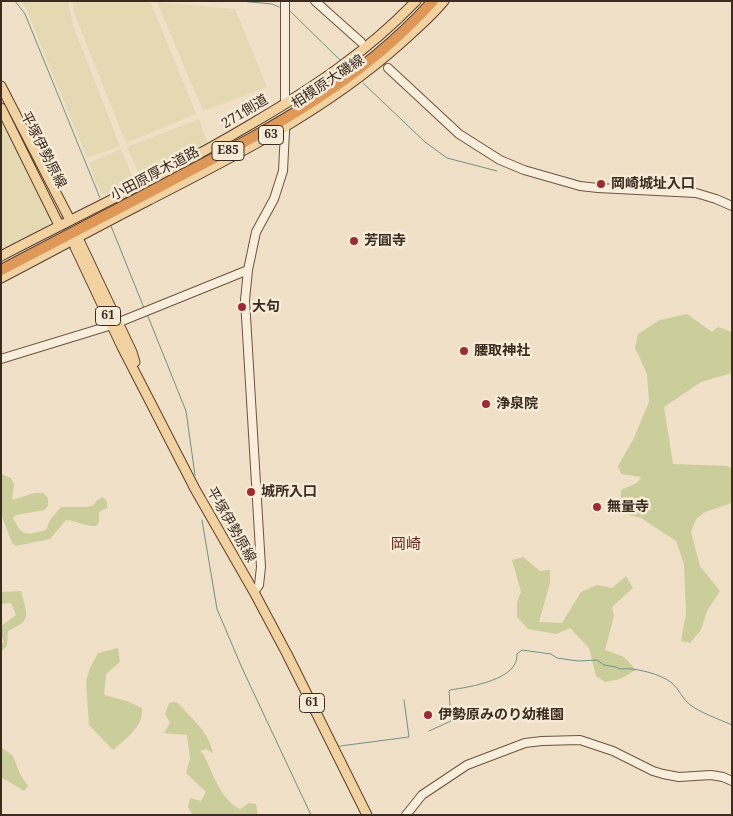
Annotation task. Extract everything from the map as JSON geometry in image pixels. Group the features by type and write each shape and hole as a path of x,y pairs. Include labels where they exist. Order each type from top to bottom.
{"highway":[{"name":"小田原厚木道路","path":"1,263 289,110 352,68 379,46 424,1"},
{"name":"小田原厚木道路","path":"1,270 293,116 357,72 389,45 433,1"}],"main road":[{"name":"271側道","path":"65,218 221,142 321,81 373,43 416,1"},
{"name":"相模原大磯線","path":"1,278 74,242 230,159 336,95 385,57 422,24 444,1"},
{"path":"1,86 65,218"},
{"name":"平塚伊勢原線","path":"1,97 65,218"},
{"path":"1,108 59,226"},
{"name":"63","path":"1,256 59,226 65,218"},
{"name":"平塚伊勢原線","path":"74,242 115,324 132,352 142,385 195,489 254,592 367,815"}],"street":[{"path":"284,1 284,99"},
{"path":"315,1 361,42"},
{"path":"388,68 459,134 500,160 524,170 589,187 696,193 732,206"},
{"path":"254,592 259,585 261,567 245,300 248,270 256,232 274,199 283,171 285,131"},
{"path":"1,360 115,324 248,270"},
{"path":"406,815 422,795 467,765 525,743 542,741 580,740 613,751 663,774 679,777 711,775 732,781"}],"shaded area":[{"path":"20,1 68,1 74,28 120,146 87,158 26,8"},
{"path":"73,1 135,1 151,3 196,114 126,143 79,25"},
{"path":"157,2 235,9 267,87 203,111"},
{"path":"1,115 48,212 50,221 46,226 1,250"},
{"path":"199,119 207,142 140,177 127,147"},
{"path":"121,149 134,181 104,195 99,190 89,163"}],"green space":[{"path":"687,314 712,332 718,327 732,332 732,373 701,382 664,407 673,464 728,466 732,469 732,503 705,512 696,519 691,532 700,566 720,591 707,611 701,630 690,643 681,641 686,614 684,564 676,541 641,518 620,513 621,490 637,483 641,477 621,474 618,466 634,438 649,402 647,374 635,348 638,334 660,320"},
{"path":"1,474 11,478 14,485 12,500 35,493 43,493 48,498 48,506 44,510 16,515 13,518 23,532 29,534 46,530 50,520 61,507 88,507 94,505 96,501 103,497 107,502 107,508 99,512 99,522 96,526 66,520 50,539 16,546 12,543 1,514"},
{"path":"523,557 540,571 550,570 550,583 539,622 562,623 581,592 597,585 612,588 626,576 633,588 612,607 614,616 605,650 624,657 636,670 620,679 605,682 596,676 589,648 570,628 556,634 528,629 517,617 517,602 521,592 512,560"},
{"path":"21,591 26,611 25,620 8,631 7,646 1,652 1,644 4,642 1,626 16,615 11,603 1,604 1,592"},
{"path":"118,648 120,662 106,674 104,695 127,701 142,708 142,715 133,732 113,750 89,725 86,681 98,653"},
{"path":"169,703 178,703 208,738 213,753 206,749 200,751 204,755 222,793 233,805 240,809 249,803 256,804 258,815 193,815 188,807 190,798 201,801 206,792 186,773 190,759 187,735 164,733 170,723 165,714"},
{"path":"1,747 13,756 20,774 28,786 24,791 1,777"}],"waterway":[{"path":"15,1 25,14 100,198"},
{"path":"240,1 272,4 279,7"},
{"path":"290,11 341,61"},
{"path":"363,83 425,142 447,158 497,171"},
{"path":"111,226 144,308"},
{"path":"147,314 186,411 195,475"},
{"path":"202,520 217,609 242,668 311,815"},
{"path":"429,731 451,721 450,690 469,687 502,676 510,670 515,663 517,654 522,650 551,654 557,658 578,661 597,660 604,665 620,669 640,670 654,674 672,683 693,707 732,725"},
{"path":"340,746 409,737 404,700"}],"tunnel":[{"path":"61,216 72,241"}],"place":[{"name":"岡崎城址入口","path":"601,184"},
{"name":"芳圓寺","path":"354,241"},
{"name":"大句","path":"242,307"},
{"name":"腰取神社","path":"464,351"},
{"name":"浄泉院","path":"486,404"},
{"name":"城所入口","path":"251,492"},
{"name":"無量寺","path":"597,507"},
{"name":"伊勢原みのり幼稚園","path":"428,715"}],"district":[{"name":"岡崎","path":"406,545"}]}
